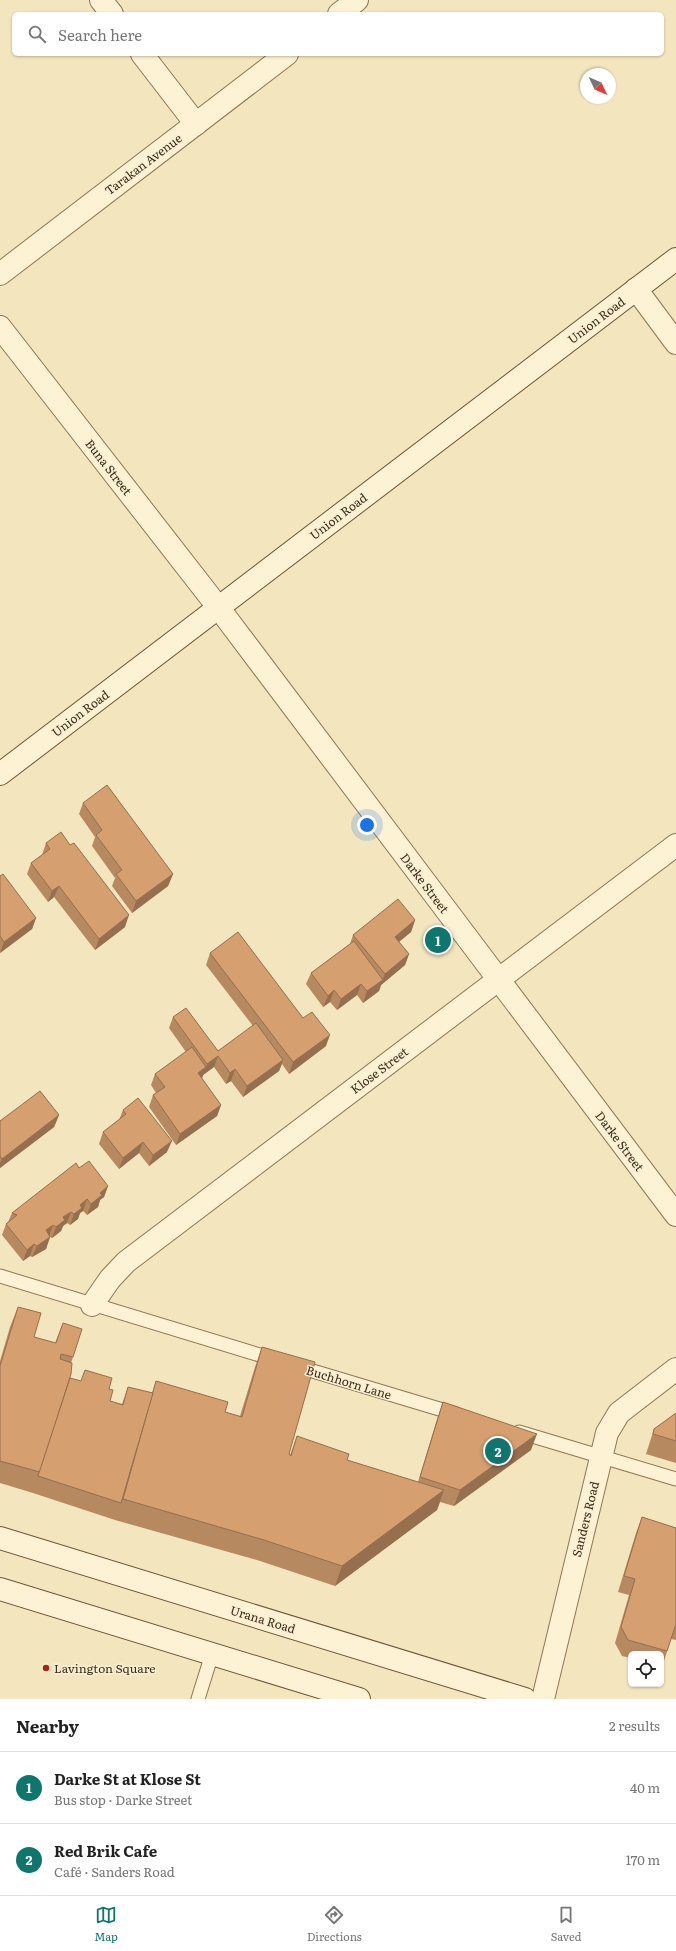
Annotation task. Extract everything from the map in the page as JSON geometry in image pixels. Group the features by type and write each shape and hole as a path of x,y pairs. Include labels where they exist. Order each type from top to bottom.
{"street":[{"path":"101,0 110,12"},
{"path":"342,12 357,0"},
{"path":"144,56 196,124"},
{"name":"Tarakan Avenue","path":"0,274 284,56"},
{"name":"Union Road","path":"0,774 676,259"},
{"path":"636,289 676,343"},
{"name":"Buna Street","path":"0,327 218,607"},
{"name":"Darke Street","path":"218,607 676,1215"},
{"name":"Klose Street","path":"92,1305 110,1279 126,1262 676,845"},
{"name":"Sanders Road","path":"543,1699 606,1434 619,1413 676,1369"},
{"name":"Urana Road","path":"0,1538 525,1699"},
{"path":"0,1589 359,1699"}],"lane":[{"name":"Buchhorn Lane","path":"0,1276 470,1418"},
{"path":"508,1429 676,1479"},
{"path":"198,1699 212,1654"}],"building":[{"path":"107,785 173,874 136,901 116,874 122,870 96,835 102,830 83,803"},
{"path":"61,832 70,845 74,843 129,915 99,939 59,886 52,891 31,863 50,849 46,843"},
{"path":"3,874 36,918 4,942 0,936 0,876"},
{"path":"398,899 415,920 395,937 409,954 385,974 353,935"},
{"path":"238,932 303,1018 312,1012 330,1035 293,1062 210,953"},
{"path":"354,941 383,980 367,991 361,984 341,999 334,990 328,996 311,973"},
{"path":"186,1008 218,1051 256,1023 283,1060 247,1086 235,1069 230,1073 218,1056 207,1064 173,1017"},
{"path":"192,1047 206,1067 198,1073 221,1105 180,1134 153,1095 165,1087 155,1074"},
{"path":"40,1091 59,1115 2,1159 0,1156 0,1121"},
{"path":"138,1098 172,1141 153,1155 143,1142 123,1158 103,1132 126,1114 123,1110"},
{"path":"89,1161 108,1186 100,1193 102,1195 91,1204 87,1199 80,1205 82,1208 74,1214 71,1212 63,1217 65,1220 56,1227 53,1225 46,1230 50,1237 37,1246 34,1244 27,1250 6,1224 17,1215 12,1213 76,1163 79,1168"},
{"path":"18,1307 41,1313 34,1337 56,1343 63,1323 82,1329 73,1357 61,1354 60,1359 72,1363 71,1374 40,1472 0,1461 0,1366"},
{"path":"262,1347 315,1362 289,1454 291,1456 297,1436 349,1454 347,1460 444,1490 342,1566 264,1540 123,1499 156,1381 228,1402 225,1412 242,1417"},
{"path":"85,1370 112,1378 109,1389 113,1390 110,1401 123,1405 128,1387 153,1393 121,1503 38,1476 70,1378 81,1381"},
{"path":"443,1402 537,1434 460,1490 420,1477"},
{"path":"676,1413 676,1441 653,1434 654,1429"},
{"path":"642,1517 676,1528 676,1624 667,1651 628,1640 621,1627 635,1579 624,1576"}],"place":[{"name":"Darke St at Klose St","path":"438,940"},
{"name":"Red Brik Cafe","path":"498,1451"},
{"name":"Lavington Square","path":"46,1668"}]}
